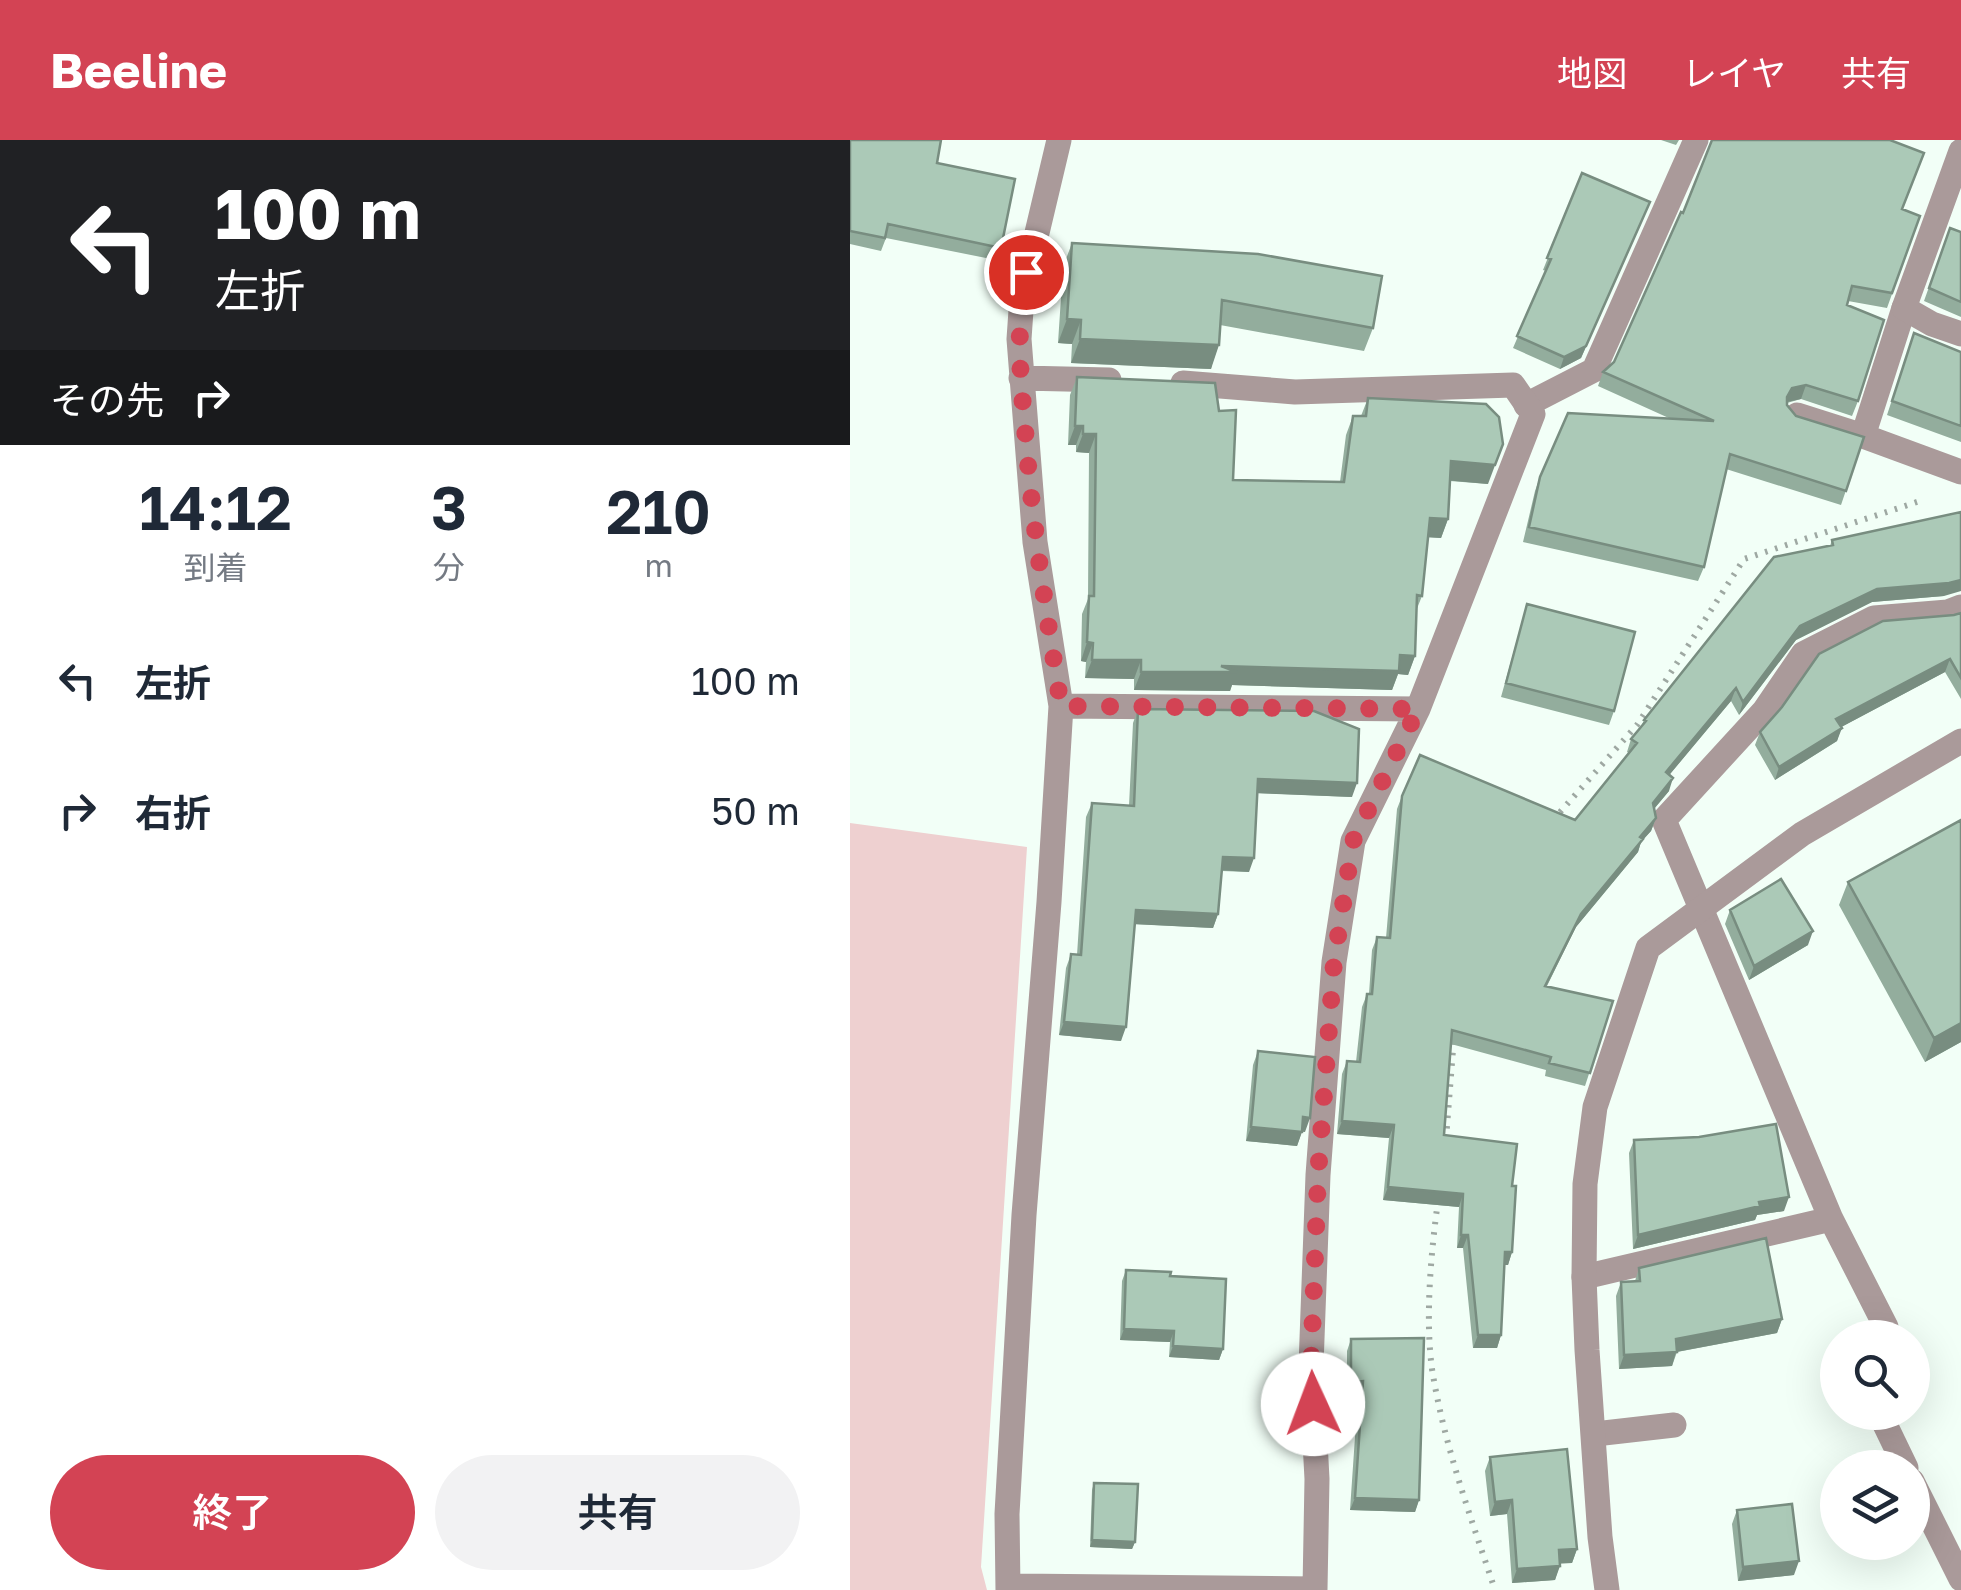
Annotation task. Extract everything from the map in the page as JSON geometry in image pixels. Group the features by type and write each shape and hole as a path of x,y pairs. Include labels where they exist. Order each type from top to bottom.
{"street":[{"path":"1059,140 1022,296 1021,378 1034,542 1061,706 1021,1275 1007,1514 1008,1588 1331,1590"},
{"path":"1526,404 1594,370 1696,140"},
{"path":"1863,436 1961,151"},
{"path":"1904,308 1961,334"},
{"path":"1021,378 1144,381 1295,392 1513,386 1532,414 1418,709 1353,841 1334,962 1318,1175 1311,1366 1317,1479 1315,1589"},
{"path":"1798,416 1961,472"},
{"path":"1882,1320 1831,1219 1664,820 1764,711 1803,654 1874,618 1948,612 1961,607"},
{"path":"1061,706 1418,709"},
{"path":"1607,1590 1600,1537 1584,1277 1585,1184 1596,1107 1648,948 1802,834 1961,741"},
{"path":"1584,1277 1831,1219"},
{"path":"1595,1434 1674,1425"},
{"path":"1930,1517 1961,1579"}],"path":[{"path":"1550,824 1637,725 1744,559 1926,499"},
{"path":"1444,1150 1454,1035"},
{"path":"1440,1187 1430,1260 1432,1367 1458,1481 1495,1590"}],"shaded area":[{"path":"850,823 1027,847 981,1567 987,1590 850,1590"}],"building":[{"path":"850,140 941,140 937,163 1015,179 1001,248 888,224 885,238 850,231"},
{"path":"1712,140 1890,140 1924,153 1902,209 1920,216 1892,293 1852,286 1847,305 1884,320 1858,401 1806,385 1792,388 1787,397 1787,405 1796,416 1864,437 1846,491 1730,454 1704,567 1529,527 1540,477 1568,413 1714,421 1603,372 1614,362"},
{"path":"1582,173 1650,202 1586,346 1564,357 1517,336 1551,259 1547,258"},
{"path":"1950,228 1961,232 1961,302 1929,288"},
{"path":"1072,243 1258,254 1382,276 1373,328 1222,300 1219,345 1080,339 1081,320 1067,319"},
{"path":"1914,333 1961,352 1961,426 1892,401"},
{"path":"1077,377 1215,383 1219,411 1236,410 1233,480 1344,482 1353,416 1366,416 1368,398 1486,404 1499,417 1503,444 1495,465 1451,461 1448,519 1430,518 1422,596 1417,595 1415,656 1400,655 1399,671 1221,666 1237,672 1141,672 1141,660 1092,660 1093,643 1087,642 1089,596 1094,596 1096,434 1083,434 1083,426 1075,426"},
{"path":"1961,512 1961,580 1877,589 1800,626 1743,702 1736,688 1666,772 1673,778 1653,803 1656,818 1581,914 1545,986 1613,1001 1590,1073 1549,1063 1551,1057 1452,1030 1444,1135 1517,1144 1512,1186 1516,1186 1512,1252 1505,1252 1501,1335 1478,1335 1468,1235 1461,1235 1463,1194 1388,1187 1394,1125 1342,1121 1347,1061 1360,1062 1377,937 1390,938 1402,796 1420,755 1575,820 1637,743 1631,739 1644,720 1774,557"},
{"path":"1527,604 1635,632 1614,711 1506,683"},
{"path":"1961,613 1961,678 1950,659 1836,719 1842,728 1779,767 1760,732 1819,654 1883,621"},
{"path":"1138,709 1314,711 1359,729 1357,783 1258,779 1254,858 1223,857 1218,914 1136,910 1126,1027 1064,1022 1071,954 1081,955 1092,803 1134,806"},
{"path":"1961,820 1961,1023 1934,1038 1848,882"},
{"path":"1781,879 1813,931 1754,966 1730,910"},
{"path":"1258,1051 1315,1057 1310,1118 1303,1117 1302,1132 1251,1127"},
{"path":"1776,1124 1789,1197 1638,1235 1634,1140 1699,1137"},
{"path":"1766,1238 1782,1319 1676,1339 1677,1352 1624,1355 1621,1282 1640,1281 1639,1268"},
{"path":"1126,1270 1226,1279 1223,1349 1173,1346 1174,1331 1124,1329"},
{"path":"1424,1338 1419,1500 1355,1498 1363,1381 1351,1382 1351,1339"},
{"path":"1567,1449 1577,1549 1559,1550 1560,1566 1517,1569 1512,1500 1495,1502 1490,1457"},
{"path":"1094,1483 1138,1484 1135,1542 1092,1540"},
{"path":"1792,1504 1799,1561 1743,1567 1737,1510"}],"route":[{"path":"1026,272 1019,339 1023,412 1034,542 1061,706 1418,709 1353,841 1334,962 1318,1175 1313,1404"}]}
